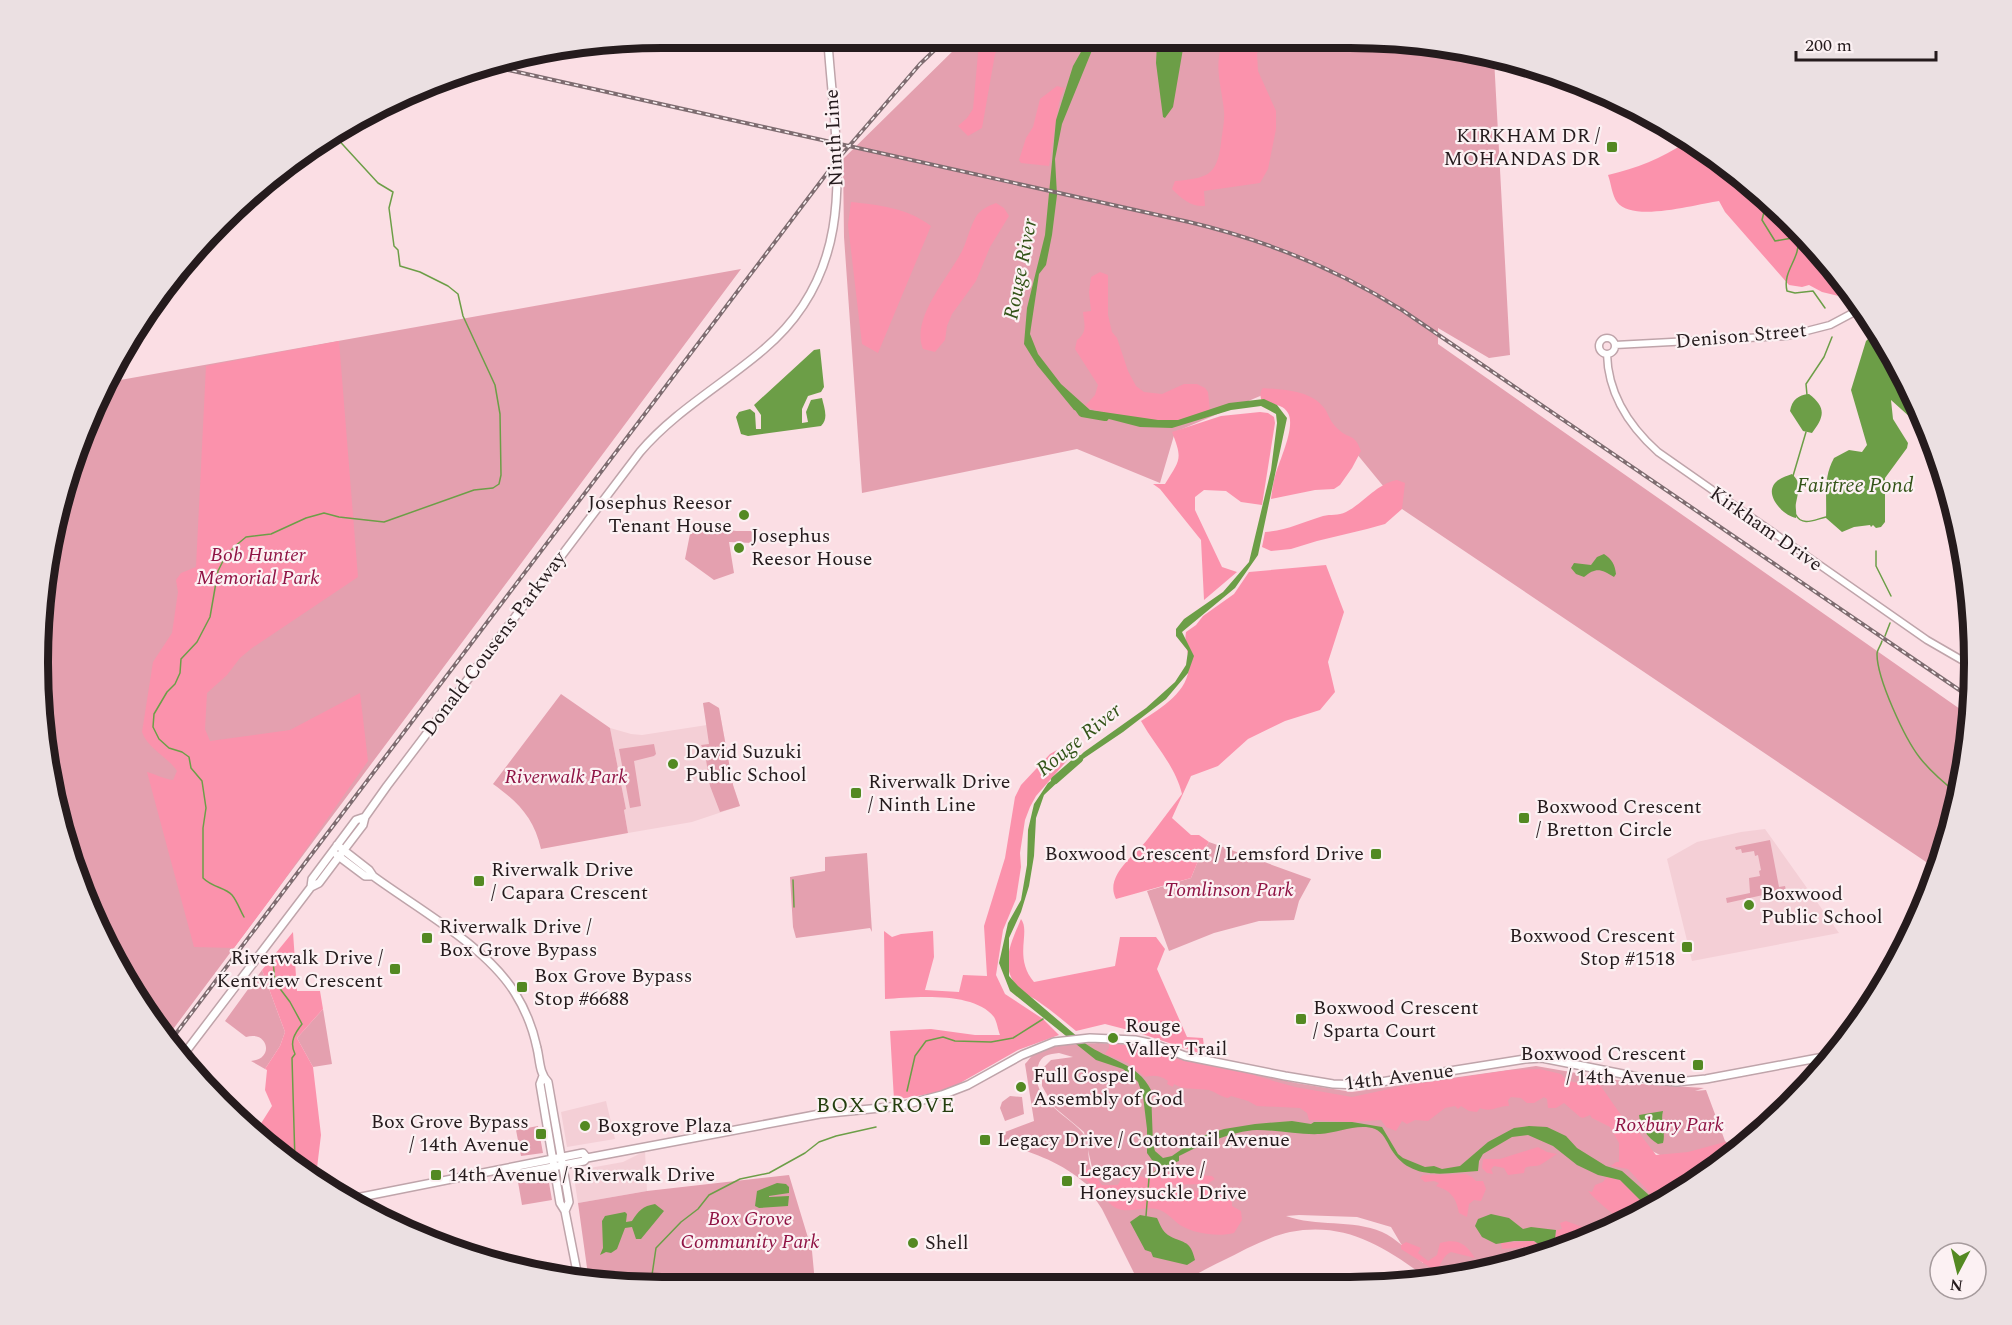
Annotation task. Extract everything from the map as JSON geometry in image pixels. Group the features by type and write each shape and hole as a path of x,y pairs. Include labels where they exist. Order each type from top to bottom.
{"main road":[{"name":"Ninth Line","path":"828,48 838,176 833,234"},
{"name":"Donald Cousens Parkway","path":"310,886 319,883 363,825 365,817 640,452 672,419 761,352 790,323 817,279 833,234"},
{"name":"Donald Cousens Parkway","path":"186,1051 310,886 312,879 334,848 356,820 365,817"},
{"path":"334,848 365,876 373,876 480,952 515,993 527,1016 537,1046 543,1076 548,1082 569,1202 565,1210"},
{"name":"14th Avenue","path":"359,1197 507,1169 521,1173 562,1161 584,1161 587,1158 820,1114 900,1106 942,1095 968,1085 1022,1055 1054,1042 1090,1038 1134,1040 1154,1044 1185,1056 1304,1079 1350,1085 1373,1084 1542,1058 1653,1080 1678,1082 1706,1079 1821,1056"},
{"path":"543,1076 540,1084 553,1163 577,1271"}],"street":[{"name":"Denison Street","path":"1615,345 1786,336 1830,325 1854,312"},
{"path":"1605,338 1610,338 1615,345 1612,352 1608,354 1602,353 1599,348 1600,341 1605,338"},
{"name":"Kirkham Drive","path":"1608,354 1610,377 1622,409 1635,428 1658,452 1927,640 1964,661"}],"shaded area":[{"name":"David Suzuki Public School","path":"709,702 719,708 733,785 740,806 692,822 628,833 624,810 626,809 610,728 642,735 707,725 703,703"},
{"name":"Boxwood Public School","path":"1765,829 1839,933 1692,961 1667,859 1697,842"},
{"path":"606,1101 615,1139 567,1147 561,1112"},
{"path":"645,1151 647,1191 578,1203 573,1171 623,1162"}],"green space":[{"path":"956,48 1390,49 1430,53 1494,66 1510,355 1489,358 1438,328 1438,344 1962,711 1952,782 1943,822 1929,864 1402,509 1320,409 1272,391 1175,432 1160,483 1077,449 862,493 844,237 843,159"},
{"path":"979,48 998,48 995,54 982,128 968,136 958,126 973,109"},
{"path":"1221,48 1262,48 1257,53 1258,71 1276,111 1276,129 1268,169 1260,183 1204,191 1205,206 1200,206 1187,202 1172,189 1175,181 1195,179 1208,174 1216,163 1224,119 1218,68"},
{"path":"1057,86 1064,88 1059,103 1049,166 1021,163 1019,160 1026,138 1033,127 1040,99"},
{"path":"1680,145 1755,200 1812,257 1843,297 1822,292 1809,285 1802,287 1789,285 1725,212 1719,201 1650,212 1625,208 1617,202 1608,175 1667,153"},
{"path":"851,202 903,211 931,226 878,353 862,344 848,225"},
{"path":"996,203 1004,208 1009,216 990,247 976,281 952,314 945,340 935,352 923,349 920,337 922,324 933,298 963,249 977,215"},
{"name":"Bob Hunter Memorial Park","path":"741,269 171,1032 130,970 95,898 69,822 53,743 49,703 49,622 60,543 81,465 95,427 116,381"},
{"path":"1100,272 1108,275 1108,315 1112,332 1117,338 1128,371 1136,386 1144,392 1162,394 1184,384 1197,384 1208,392 1210,411 1182,420 1155,421 1118,416 1085,406 1095,395 1098,385 1075,349 1077,340 1084,331 1083,312 1091,311 1089,292 1091,277"},
{"path":"339,341 358,577 240,658 227,675 207,693 205,729 210,741 290,730 360,693 368,761 234,948 194,947 147,772 173,780 177,771 153,748 142,732 153,662 172,633 178,592 176,580 181,573 196,567 206,366"},
{"path":"1263,388 1297,392 1312,398 1325,409 1336,427 1356,441 1361,451 1340,485 1334,489 1315,490 1271,499 1275,476 1286,444 1290,419 1283,408 1263,403 1260,395"},
{"path":"1260,412 1274,417 1275,423 1262,505 1241,502 1226,491 1204,490 1195,497 1195,510 1222,567 1237,572 1204,600 1201,540 1160,489 1153,484 1165,484 1177,464 1179,454 1172,432 1221,416"},
{"path":"1397,480 1405,483 1402,509 1385,524 1291,549 1271,551 1262,547 1265,532 1287,528 1323,516 1343,513 1383,485"},
{"path":"692,524 753,533 753,543 729,542 734,573 714,580 685,559"},
{"path":"1326,565 1344,612 1328,662 1335,692 1320,710 1285,721 1248,739 1218,766 1191,776 1172,818 1191,835 1199,835 1209,842 1191,878 1116,899 1113,890 1117,874 1147,840 1182,794 1170,765 1141,721 1174,697 1185,681 1189,661 1186,632 1203,616 1234,594 1249,572"},
{"name":"Riverwalk Park","path":"561,694 610,728 626,809 624,810 628,833 541,849 534,828 524,812 493,784"},
{"path":"709,702 719,708 733,785 740,806 720,812 710,786 705,753 701,745 709,744 703,703"},
{"path":"654,744 656,754 654,756 634,761 641,806 630,808 619,749"},
{"path":"1057,750 1071,756 1036,796 1025,820 1016,899 1003,930 996,975 1005,994 1043,1019 1059,1035 1018,1050 946,1091 894,1100 890,1031 931,1029 975,1035 1000,1035 994,1017 973,1003 943,998 885,999 884,931 892,937 933,931 934,957 925,990 959,992 963,975 987,976 984,926 1005,858 1015,797 1021,785 1050,754"},
{"path":"1770,840 1779,887 1785,886 1786,890 1727,903 1726,898 1750,893 1749,878 1760,876 1759,871 1761,870 1758,855 1755,856 1754,851 1742,853 1741,849 1736,850 1735,847"},
{"name":"Tomlinson Park","path":"1209,842 1311,879 1299,901 1294,920 1259,921 1214,933 1169,951 1147,891 1191,878"},
{"path":"867,853 872,932 870,928 796,938 793,927 790,877 825,871 825,857"},
{"path":"1021,919 1024,924 1023,955 1028,973 1034,982 1115,966 1120,937 1156,937 1165,949 1157,969 1187,1037 1203,1038 1205,1055 1105,1024 1076,1031 1044,1005 1023,992 1015,984 1008,966 1010,948"},
{"path":"293,932 297,991 320,991 323,1009 297,1038 313,1067 321,1135 317,1170 260,1127 272,1106 265,1090 267,1070 265,1069 280,1046 285,1032 262,970"},
{"path":"262,970 285,1032 280,1046 265,1069 251,1061 259,1059 266,1051 264,1041 254,1036 246,1037 225,1021"},
{"path":"323,1009 332,1064 313,1067 297,1038"},
{"name":"Roxbury Park","path":"1098,1043 1135,1045 1211,1065 1352,1092 1536,1066 1640,1084 1704,1088 1695,1091 1706,1090 1725,1141 1730,1145 1683,1178 1662,1156 1650,1150 1662,1192 1657,1195 1585,1230 1509,1256 1469,1265 1420,1273 1398,1257 1365,1240 1330,1230 1311,1230 1290,1232 1264,1240 1191,1277 1136,1277 1094,1197 1096,1193 1053,1162 1002,1143 1005,1132 1034,1121 1025,1064 1041,1050 1065,1045","holes":["1059,1053 1073,1057 1051,1060 1042,1069 1042,1086 1054,1107 1084,1132 1085,1138 1082,1132 1050,1104 1039,1088 1038,1066 1041,1059 1046,1056","1286,1216 1357,1217 1391,1227 1401,1244 1426,1261 1423,1263 1392,1238 1370,1228"]},
{"path":"1109,1043 1128,1045 1255,1074 1295,1087 1352,1097 1403,1086 1510,1070 1540,1069 1561,1074 1566,1080 1585,1085 1598,1082 1623,1118 1633,1125 1656,1155 1688,1152 1725,1142 1729,1146 1653,1197 1628,1169 1611,1166 1619,1162 1619,1143 1610,1127 1590,1115 1580,1117 1564,1103 1556,1108 1548,1108 1547,1099 1544,1097 1534,1103 1527,1103 1521,1098 1511,1097 1508,1100 1509,1106 1488,1110 1480,1108 1477,1112 1469,1111 1461,1106 1458,1109 1455,1106 1445,1108 1428,1121 1415,1120 1407,1124 1402,1121 1396,1131 1386,1127 1381,1120 1353,1122 1309,1120 1307,1113 1300,1108 1257,1106 1248,1101 1231,1096 1228,1098 1209,1090 1174,1084 1173,1087 1162,1078 1145,1077 1128,1063 1105,1054"},
{"path":"1010,1096 1022,1097 1024,1114 1005,1121 1000,1108 1002,1102"},
{"path":"538,1126 543,1153 521,1156 516,1130"},
{"path":"1538,1147 1557,1154 1540,1165 1525,1168 1524,1173 1508,1175 1504,1168 1494,1166 1491,1169 1493,1174 1487,1173 1482,1168 1483,1159 1500,1159"},
{"path":"1083,1169 1091,1169 1102,1185 1118,1185 1122,1177 1155,1178 1161,1174 1163,1175 1161,1182 1168,1173 1212,1176 1215,1179 1207,1184 1165,1185 1164,1188 1170,1191 1216,1190 1219,1195 1232,1201 1232,1206 1241,1211 1242,1220 1234,1233 1214,1235 1186,1228 1157,1209 1121,1210 1108,1202 1079,1173"},
{"path":"1466,1174 1476,1181 1483,1181 1486,1189 1481,1201 1474,1200 1469,1204 1467,1217 1459,1213 1452,1195 1436,1186 1439,1183 1425,1182 1420,1178 1423,1175"},
{"name":"Box Grove Community Park","path":"789,1175 812,1251 814,1277 662,1277 588,1273 578,1203 647,1191"},
{"path":"548,1177 552,1200 522,1205 518,1182"},
{"path":"1607,1177 1623,1181 1645,1201 1615,1217 1588,1191 1592,1192 1595,1185 1603,1182"},
{"path":"1566,1221 1588,1229 1557,1240 1555,1237 1557,1230 1562,1229 1560,1223"},
{"path":"1452,1241 1461,1243 1475,1258 1451,1252 1436,1271 1401,1249 1401,1245 1406,1242 1421,1248 1418,1253 1428,1261 1437,1255 1440,1243"},
{"path":"1533,1241 1542,1246 1532,1249 1502,1249 1501,1243"}],"water":[{"path":"1083,48 1093,48 1062,124 1055,159 1057,195 1052,235 1046,265 1039,274 1030,334 1038,354 1061,384 1090,410 1158,420 1178,420 1229,403 1264,399 1277,405 1287,418 1258,555 1235,588 1182,632 1194,656 1188,673 1166,699 1080,761 1044,795 1036,818 1034,856 1029,886 1021,912 1009,938 1009,976 1086,1044 1131,1068 1145,1081 1151,1090 1153,1144 1155,1151 1163,1158 1172,1156 1199,1137 1224,1129 1292,1121 1311,1124 1314,1122 1352,1122 1382,1127 1398,1154 1403,1158 1425,1167 1434,1166 1442,1169 1460,1166 1488,1142 1514,1128 1547,1127 1566,1136 1577,1148 1606,1166 1622,1171 1652,1198 1643,1203 1620,1180 1598,1175 1577,1165 1553,1146 1528,1135 1512,1137 1483,1154 1479,1161 1478,1171 1441,1174 1408,1167 1399,1160 1380,1132 1368,1127 1320,1134 1247,1131 1197,1147 1179,1156 1179,1161 1166,1166 1159,1165 1147,1153 1143,1096 1138,1082 1123,1069 1096,1060 1010,991 999,963 1008,923 1021,900 1027,865 1028,830 1034,804 1048,783 1084,752 1146,708 1175,682 1186,665 1188,651 1176,636 1176,629 1184,619 1223,592 1249,562 1271,470 1277,423 1276,414 1261,406 1231,410 1172,428 1140,427 1074,410 1037,365 1024,344 1027,308 1045,235 1056,120 1073,66"},
{"path":"1157,48 1183,48 1173,107 1165,118 1163,117 1156,63"},
{"name":"Fairtree Pond","path":"1870,337 1882,355 1912,416 1911,418 1891,400 1893,419 1908,443 1907,448 1885,478 1885,522 1881,527 1876,528 1870,525 1854,527 1842,532 1826,518 1827,480 1834,458 1849,450 1862,452 1867,445 1851,390 1866,341"},
{"path":"820,349 824,387 821,392 808,396 802,409 802,423 808,422 806,412 811,400 822,398 825,416 821,426 748,436 741,434 736,417 739,412 750,409 755,413 756,429 761,429 761,415 754,405 814,350"},
{"path":"1809,394 1819,404 1822,413 1812,433 1803,431 1790,411 1796,399"},
{"path":"1792,474 1798,484 1796,518 1786,514 1777,505 1772,494 1772,488 1777,481"},
{"path":"1604,554 1614,565 1616,574 1614,577 1599,570 1584,577 1576,574 1571,568 1574,563 1591,565 1597,557"},
{"path":"1663,1111 1664,1139 1663,1143 1658,1144 1645,1132 1639,1115"},
{"path":"777,1183 786,1184 789,1187 789,1193 769,1197 789,1196 788,1206 759,1208 755,1206 757,1191"},
{"path":"655,1204 664,1211 641,1239 636,1239 632,1227 625,1228 617,1249 600,1255 603,1248 602,1221 605,1216 625,1212 626,1222 632,1221 641,1210"},
{"path":"1491,1214 1509,1218 1523,1229 1531,1227 1556,1230 1556,1241 1542,1246 1534,1241 1496,1244 1482,1237 1475,1226 1478,1219"},
{"path":"1140,1215 1157,1218 1166,1233 1191,1248 1195,1260 1187,1265 1153,1257 1151,1252 1145,1250 1130,1222"}],"waterway":[{"path":"244,917 232,895 203,878 203,828 206,808 202,781 191,768 189,757 169,748 159,739 153,727 154,714 180,673 181,659 197,642 210,617 218,571 223,561 246,537 271,534 306,518 324,513 384,522 474,490 493,488 499,484 501,475 500,414 495,385 463,316 458,294 448,286 420,272 400,266 398,250 394,246 389,208 393,192 378,183 339,140"},
{"path":"1765,210 1762,220 1775,241 1793,238"},
{"path":"1798,242 1797,252 1787,277 1787,291 1795,293 1813,291 1825,308"},
{"path":"1807,395 1806,384 1824,357 1832,337"},
{"name":"Rouge River","path":"1075,403 1082,413 1105,417"},
{"path":"1793,476 1806,432"},
{"path":"1796,515 1802,521 1826,517"},
{"path":"1876,551 1876,566 1891,596"},
{"path":"1885,636 1890,623"},
{"path":"1882,641 1877,652 1878,665 1900,723 1920,758 1951,788"},
{"name":"Rouge River","path":"1055,780 1079,759"},
{"path":"793,880 794,907"},
{"path":"273,961 275,982 290,1002 302,1024 295,1034 293,1042 295,1054 292,1058 295,1155"},
{"path":"907,1091 915,1056 926,1041 943,1037 955,1041 991,1042 1013,1038 1043,1019"},
{"path":"653,1277 656,1248 681,1222 698,1209 709,1195 740,1179 769,1173 805,1153 819,1142 876,1127"},
{"path":"1146,1216 1149,1178 1157,1170 1159,1164"}],"railway":[{"path":"174,1036 837,160 920,64 937,48"},
{"path":"503,69 1189,222 1245,237 1325,268 1402,310 1963,693"}],"place":[{"name":"KIRKHAM DR / MOHANDAS DR","path":"1612,147"},
{"name":"Josephus Reesor Tenant House","path":"744,515"},
{"name":"Josephus Reesor House","path":"739,548"},
{"name":"David Suzuki Public School","path":"673,764"},
{"name":"Riverwalk Drive / Ninth Line","path":"856,793"},
{"name":"Boxwood Crescent / Bretton Circle","path":"1524,818"},
{"name":"Boxwood Crescent / Lemsford Drive","path":"1376,854"},
{"name":"Riverwalk Drive / Capara Crescent","path":"479,881"},
{"name":"Boxwood Public School","path":"1749,905"},
{"name":"Riverwalk Drive / Box Grove Bypass","path":"427,938"},
{"name":"Boxwood Crescent Stop #1518","path":"1687,947"},
{"name":"Riverwalk Drive / Kentview Crescent","path":"395,969"},
{"name":"Box Grove Bypass Stop #6688","path":"522,987"},
{"name":"Boxwood Crescent / Sparta Court","path":"1301,1019"},
{"name":"Rouge Valley Trail","path":"1113,1038"},
{"name":"Boxwood Crescent / 14th Avenue","path":"1698,1065"},
{"name":"Full Gospel Assembly of God","path":"1021,1087"},
{"name":"Boxgrove Plaza","path":"585,1126"},
{"name":"Box Grove Bypass / 14th Avenue","path":"541,1134"},
{"name":"Legacy Drive / Cottontail Avenue","path":"985,1140"},
{"name":"14th Avenue / Riverwalk Drive","path":"436,1175"},
{"name":"Legacy Drive / Honeysuckle Drive","path":"1067,1181"},
{"name":"Shell","path":"913,1243"}],"district":[{"name":"BOX GROVE","path":"886,1106"}]}
